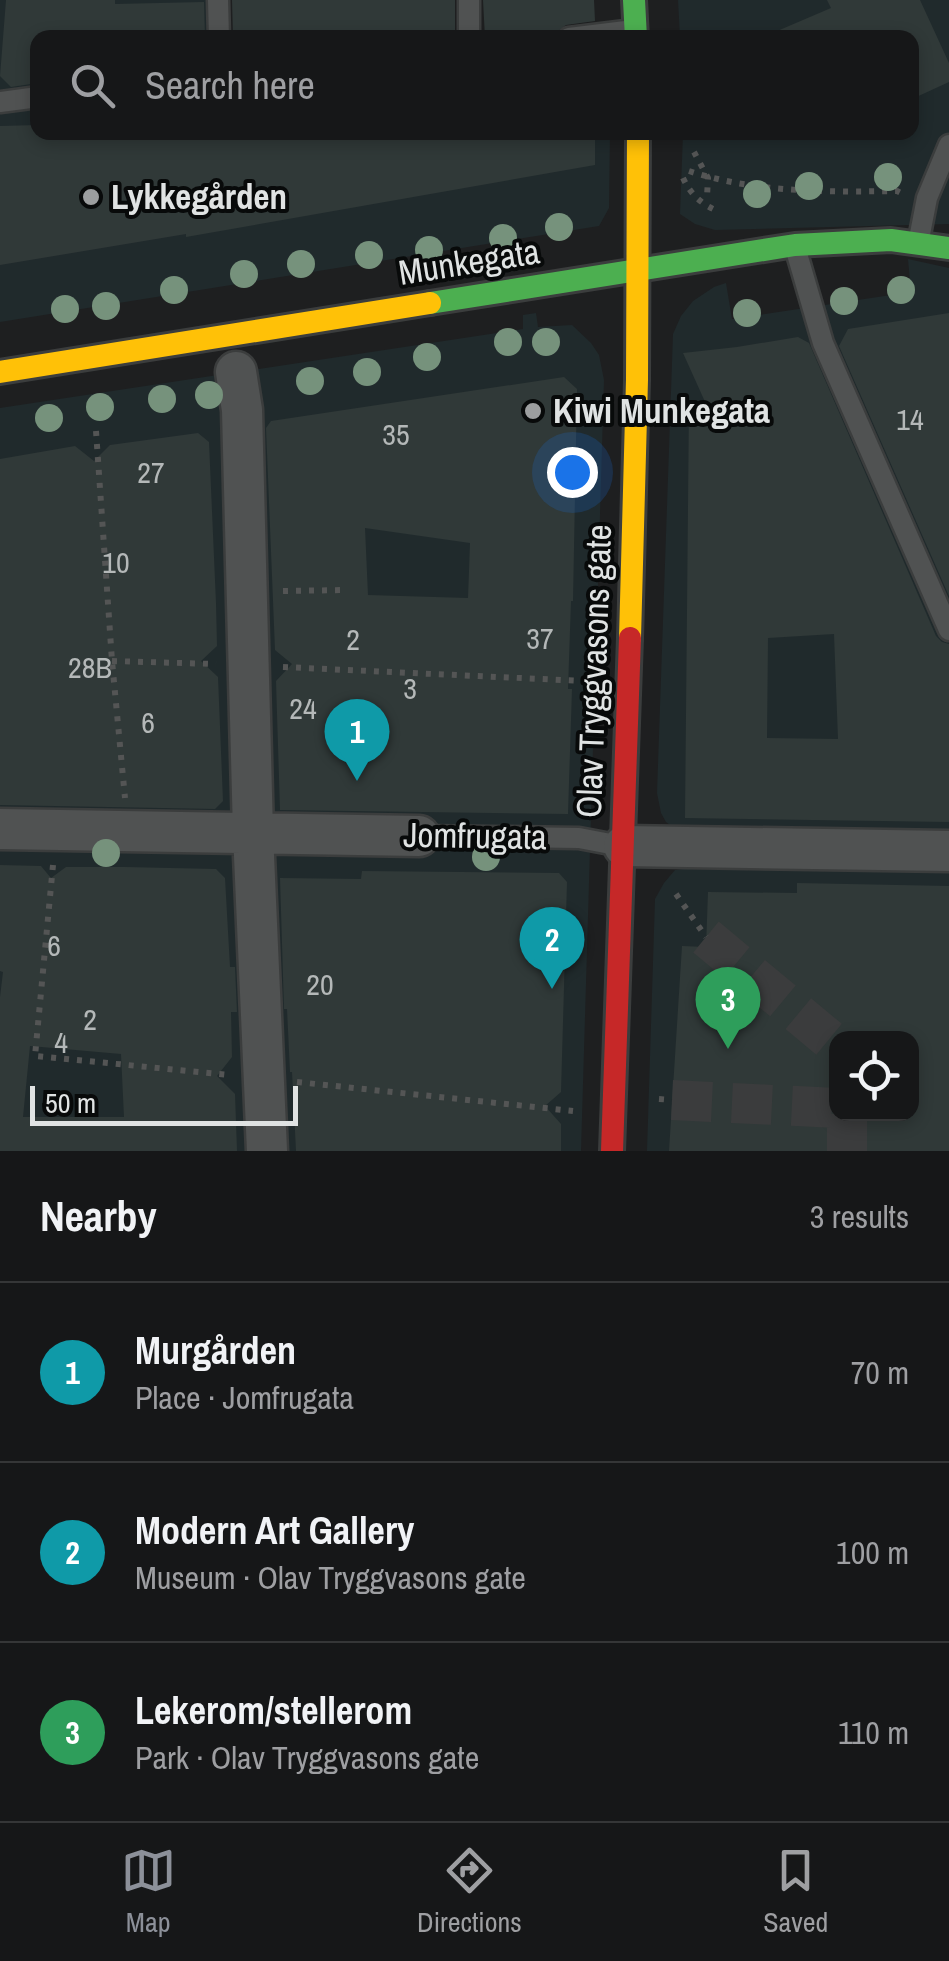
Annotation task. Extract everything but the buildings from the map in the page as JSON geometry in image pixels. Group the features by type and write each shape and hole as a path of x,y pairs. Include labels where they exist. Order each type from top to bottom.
{"main road":[{"path":"634,0 636,30"},
{"name":"Olav Tryggvasons gate","path":"612,1151 637,380 638,140"},
{"name":"Munkegata","path":"0,372 795,246 869,238 918,241 949,248"}],"street":[{"path":"236,372 242,410 253,832 284,1081 267,1151"},
{"name":"Jomfrugata","path":"0,829 419,836"},
{"name":"Jomfrugata","path":"624,846 949,852"}],"lane":[{"path":"218,0 218,30"},
{"path":"469,0 469,30"},
{"path":"0,102 30,99"},
{"path":"918,241 924,208 949,145"},
{"path":"795,246 823,343 949,630"},
{"name":"Jomfrugata","path":"419,836 579,838 624,846"}],"path":[{"path":"694,152 708,178 707,197"},
{"path":"688,171 708,178 807,192 898,191 924,208"},
{"path":"96,431 128,829"},
{"path":"246,591 347,590"},
{"path":"382,673 584,681"},
{"path":"57,829 35,1056 574,1111"},
{"path":"676,894 706,937"},
{"path":"659,1099 672,1100"}],"shaded area":[{"path":"0,0 218,0 219,30 30,30 30,140 610,140 609,208 599,226 0,322"},
{"path":"678,0 949,0 949,224 715,230 680,214 683,140 919,140 919,30 680,30"},
{"path":"908,259 949,268 949,836 674,828 661,813 657,793 673,334 693,301 726,283 732,319 911,292"},
{"path":"536,313 538,327 572,325 591,343 599,355 604,380 581,1151 0,1151 0,408 523,329 523,315"},
{"path":"690,868 949,871 949,1151 647,1151 655,899 675,870"}],"tunnel":[{"path":"706,937 829,1039"},
{"path":"672,1100 829,1108"},
{"path":"847,1121 847,1151"}],"traffic: fast":[{"path":"634,0 636,30"},
{"path":"430,303 795,245 891,240 949,248"}],"traffic: slow":[{"path":"630,638 638,140"},
{"path":"0,372 430,303"}],"traffic: jam":[{"path":"612,1151 630,638"}],"place":[{"name":"Lykkegården","path":"91,197"},
{"name":"Kiwi Munkegata","path":"533,411"},
{"name":"Murgården","path":"357,781"},
{"name":"Modern Art Gallery","path":"552,989"},
{"name":"Lekerom/stellerom","path":"728,1049"}]}
